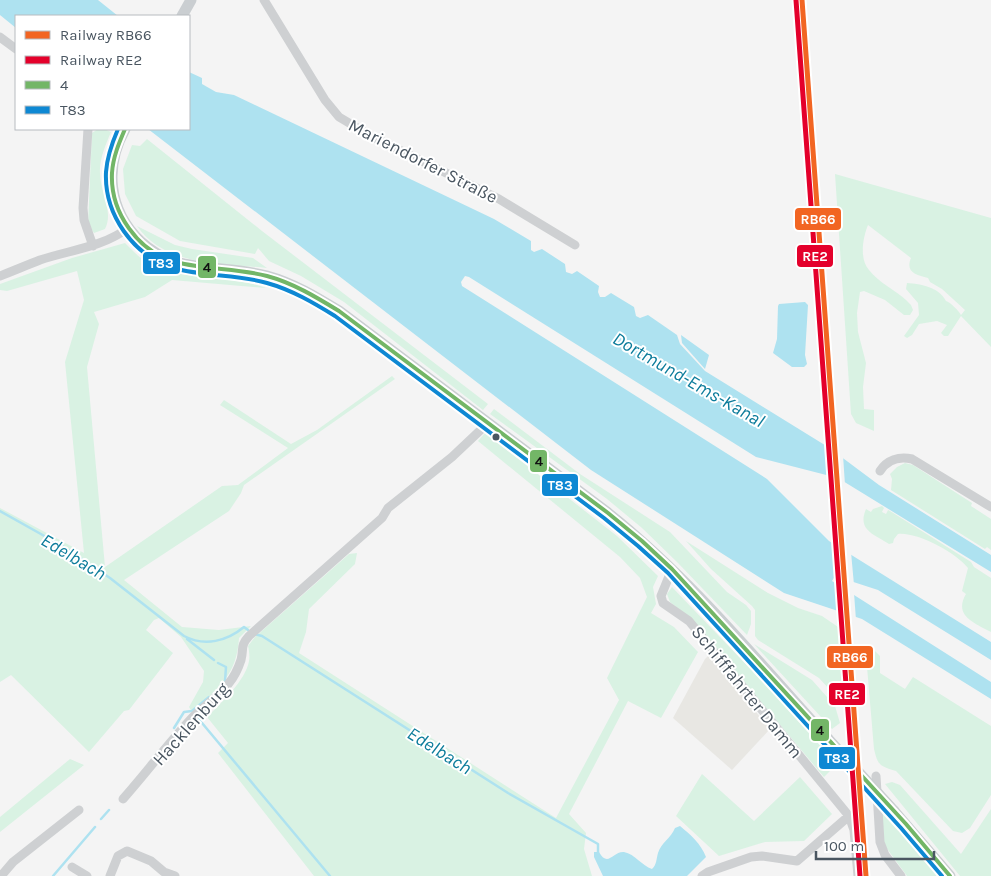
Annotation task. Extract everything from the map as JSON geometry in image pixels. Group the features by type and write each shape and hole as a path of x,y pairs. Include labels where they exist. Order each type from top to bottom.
{"main road":[{"path":"183,15 191,0"},
{"name":"Schifffahrter Damm","path":"125,130 115,151 111,179 115,202 128,228 150,249 175,262 243,270 269,277 305,291 339,311 620,522 672,570 894,811 950,876"}],"street":[{"name":"Mariendorfer Straße","path":"264,0 325,100 339,117 371,136 499,199 575,245"},
{"path":"0,37 15,48"},
{"path":"88,130 83,208 84,220 93,246"},
{"path":"0,276 40,260 93,246 122,233 128,228"},
{"name":"Hacklenburg","path":"123,799 189,722 230,683 237,672 242,657 244,641 382,518 388,508 452,457 488,423"},
{"path":"880,471 889,461 899,458 912,459 991,508"},
{"name":"Schifffahrter Damm","path":"672,570 661,596 663,603 689,621 849,816"},
{"path":"876,776 880,842 885,855 901,876"},
{"path":"1,876 13,862 79,810"},
{"path":"702,876 708,872 751,857 762,856 797,861 849,816 854,830 858,876"},
{"path":"110,876 118,856 127,851 151,861 164,872 175,876"},
{"path":"72,867 86,876"}],"shaded area":[{"path":"709,655 770,729 732,770 673,718"}],"green space":[{"path":"96,130 111,132 103,152 100,168 108,216 107,222 105,229 94,233 88,224 92,133"},
{"path":"147,139 262,231 488,404 483,410 344,302 301,276 269,261 258,248 255,254 180,241 136,216 125,194 123,169 132,145 140,146"},
{"path":"835,174 991,218 991,347 961,316 948,336 944,336 941,333 947,325 937,321 919,324 912,335 907,338 904,336 919,315 918,303 906,289 907,283 924,285 934,289 961,315 965,310 942,289 930,282 928,278 913,272 909,267 911,258 868,225 863,248 866,265 877,278 906,300 913,310 910,315 904,315 885,300 864,291 860,292 857,313 858,332 866,363 863,387 864,409 874,410 874,431 856,423 851,414"},
{"path":"137,226 175,245 253,258 267,268 214,263 179,256 163,249 149,239"},
{"path":"125,243 144,261 164,270 178,274 238,281 266,288 172,280 145,297 94,312 99,324 87,367 105,567 222,486 238,485 288,448 220,405 224,400 291,444 317,430 392,376 395,379 244,485 229,511 124,580 182,627 219,630 251,626 239,638 230,672 218,688 192,712 189,707 203,682 204,671 181,637 159,618 154,620 146,630 173,653 129,710 124,711 89,752 11,675 0,682 0,508 84,553 65,362 84,300 77,271 7,291 0,290 0,284 72,258"},
{"path":"494,409 580,474 670,532 727,592 746,605 751,611 751,624 747,635 642,528 607,499 490,414"},
{"path":"485,433 617,536 658,576 653,587 656,604 651,613 674,627 698,652 661,718 628,701 569,814 586,833 584,849 592,876 314,876 218,753 228,743 207,717 232,691 243,676 249,659 248,646 255,637 349,554 357,553 355,564 309,609 306,632 299,653 556,818 619,700 607,678 647,597 640,578 620,557 478,441"},
{"path":"905,463 913,465 972,503 971,506 991,519 991,550 987,547 985,549 891,490 892,479 890,474 897,467"},
{"path":"882,506 884,508 882,512 886,514 888,510 890,511 971,562 974,567 991,578 991,632 973,622 964,613 962,608 966,594 962,591 968,568 955,556 926,540 906,534 898,534 893,543 889,544 865,527 864,516 866,509 871,512 873,509"},
{"path":"686,541 768,593 798,608 822,616 841,629 846,716 841,702 819,678 758,640 755,636 755,610 711,569"},
{"path":"672,587 811,732 836,765 824,777 691,619 670,602 667,594"},
{"path":"754,644 812,680 835,706 840,723 832,729"},
{"path":"872,648 880,656 880,673 905,689 913,677 991,726 991,795 970,828 962,833 953,831 896,771 878,762 874,749 867,667"},
{"path":"70,759 84,765 0,832 0,817"},
{"path":"702,774 754,821 800,777 832,814 804,841 765,842 719,856 676,816"},
{"path":"892,782 900,785 961,854 991,809 991,876 960,876 885,784"},
{"path":"876,804 923,856 937,876 907,876 885,846"}],"water":[{"path":"0,0 98,0 117,15 15,15 15,27 0,15"},
{"name":"Dortmund-Ems-Kanal","path":"190,72 202,78 202,84 216,92 234,95 494,219 531,241 531,250 534,252 542,249 565,264 566,272 572,274 577,271 599,286 598,292 600,297 605,297 611,293 634,307 636,316 640,318 648,315 677,335 680,344 705,371 828,447 879,485 991,555 991,572 838,478 756,457 469,277 465,276 461,282 462,286 767,479 829,541 991,642 991,660 878,590 835,576 832,581 991,682 991,699 862,619 784,593 591,470 149,130 190,130"},
{"path":"805,302 808,305 805,355 807,364 804,367 792,367 773,353 777,339 778,306 779,304"},
{"path":"681,335 709,355 705,369 682,343"},
{"path":"680,826 695,840 706,857 687,876 603,876 594,857 594,852 599,852 605,859 620,852 628,853 652,869 656,864 661,846 675,828"}],"pier":[{"path":"831,446 843,455 845,485 834,480"},
{"path":"838,544 851,552 854,585 840,580"},
{"path":"841,584 854,593 856,620 843,616"}],"waterway":[{"name":"Edelbach","path":"0,511 64,547 110,578 184,636 208,642 223,639 244,627 248,630"},
{"name":"Edelbach","path":"254,634 262,636 508,793 598,844 598,854"},
{"path":"187,639 214,660"},
{"path":"218,663 226,667 225,681"},
{"path":"174,728 184,712 192,711 209,697"},
{"path":"197,717 330,876"},
{"path":"101,819 109,810"},
{"path":"53,876 95,827"}],"rail line":[{"name":"RE2","path":"796,0 860,876"},
{"name":"RB66","path":"802,0 866,876"}],"transit line":[{"name":"T83","path":"118,130 107,161 107,188 110,203 124,231 146,254 159,262 185,271 244,278 267,283 294,293 319,306 335,316 604,518 668,573 901,828 942,876"},
{"name":"4","path":"125,130 114,161 112,173 113,188 121,216 139,240 162,257 176,262 267,276 295,286 322,301 339,311 608,513 672,569 906,824 950,876"}]}
